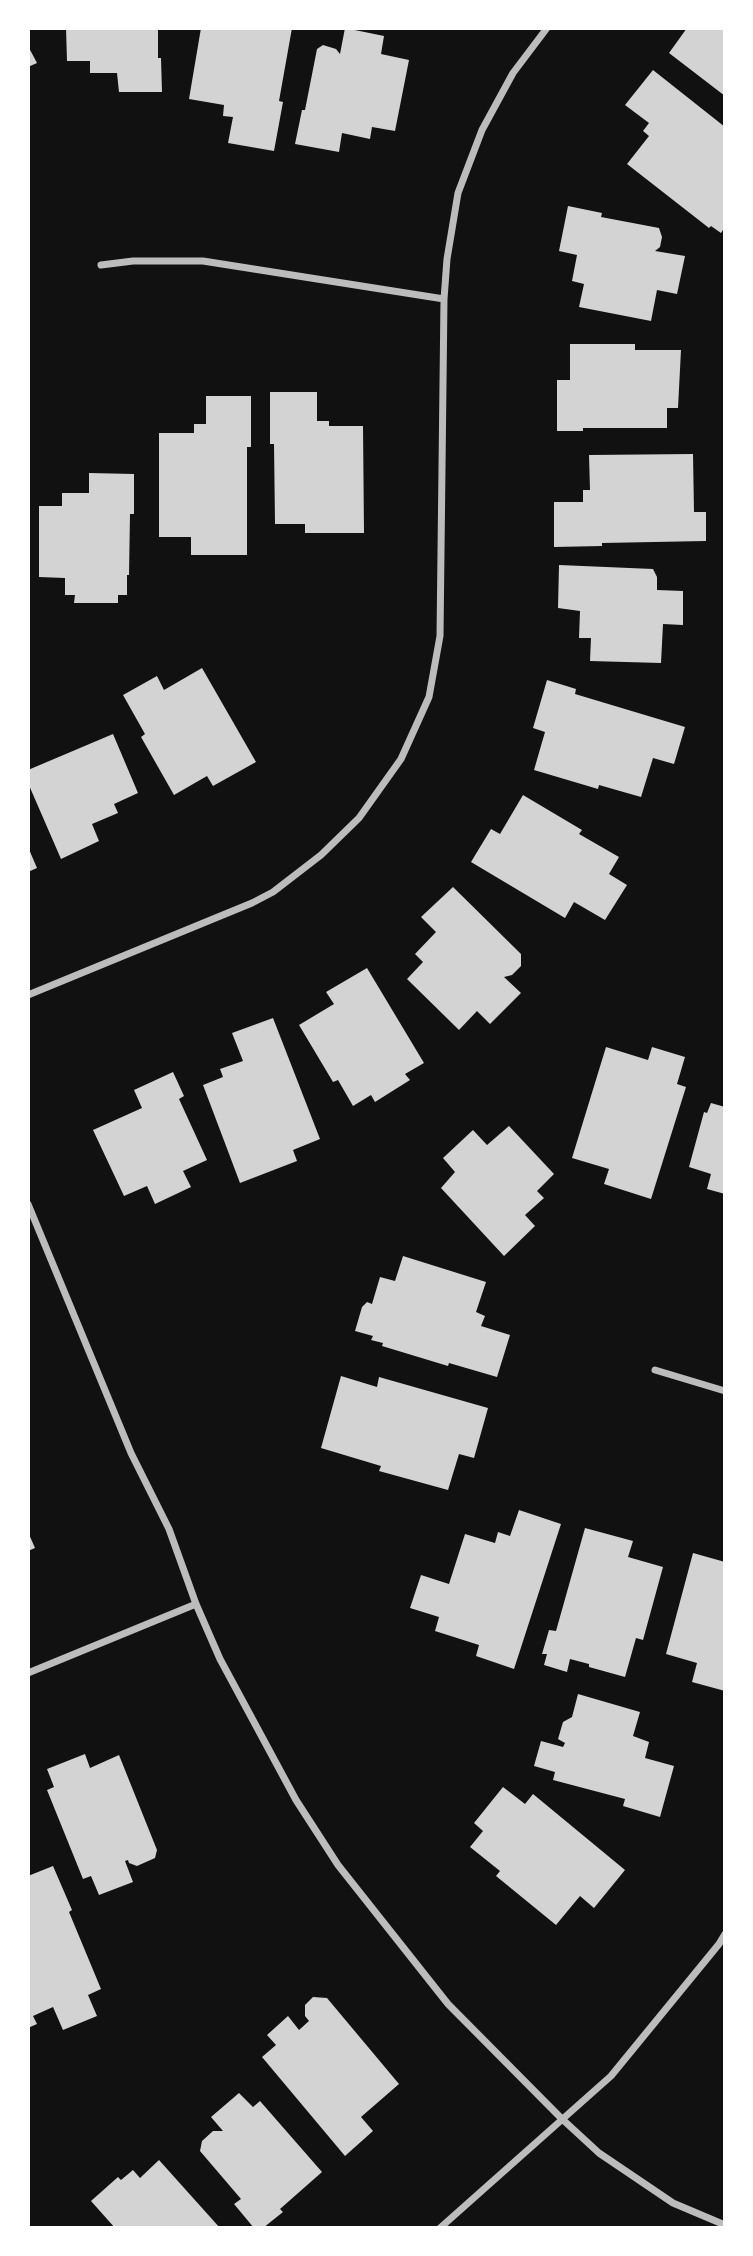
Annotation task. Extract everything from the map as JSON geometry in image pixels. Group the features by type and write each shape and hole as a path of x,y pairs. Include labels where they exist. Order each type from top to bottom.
{"street":[{"path":"28,995 273,892 321,855 359,818 401,759 429,697 440,636 444,299 447,259 458,193 482,130 513,73 547,28"},
{"path":"102,265 134,261 203,261 444,299"},
{"path":"28,1205 131,1453 169,1529 196,1604 220,1659 283,1777 338,1865 448,2004 561,2118 599,2153 673,2203 725,2225"},
{"path":"655,1370 725,1391"},
{"path":"28,1673 196,1604"},
{"path":"440,2228 611,2076 725,1934"}],"building":[{"path":"66,28 158,28 162,92 119,92 117,73 90,73 90,61 67,61"},
{"path":"201,28 292,28 279,101 283,102 274,151 228,143 233,117 223,116 224,105 189,99"},
{"path":"345,28 384,36 381,54 409,60 395,131 372,127 370,139 342,133 339,152 295,144 317,49 323,45 336,49 340,54"},
{"path":"687,28 725,28 725,96 669,53"},
{"path":"28,46 37,63 28,67"},
{"path":"653,70 725,127 725,227 721,233 711,226 709,228 627,164 649,136 643,131 649,123 625,105"},
{"path":"568,206 602,213 601,217 659,228 662,237 660,247 655,251 685,256 677,294 657,290 651,321 579,307 584,284 572,281 577,255 559,251"},
{"path":"570,344 635,344 635,350 681,350 678,408 667,408 667,428 583,428 583,431 557,431 557,380 570,380"},
{"path":"270,392 317,392 317,421 329,421 329,426 363,426 364,533 305,533 305,524 275,524"},
{"path":"206,396 251,396 251,447 247,447 247,555 191,555 191,537 159,537 159,433 194,433 194,424 206,424"},
{"path":"693,454 694,512 706,512 706,541 602,543 602,546 554,547 554,502 583,502 583,490 590,490 589,455"},
{"path":"89,473 134,474 134,514 130,514 127,595 118,595 118,603 74,603 75,595 65,595 65,578 39,577 39,506 62,506 62,493 89,493"},
{"path":"559,565 653,569 657,577 657,590 683,591 683,625 663,624 661,663 590,661 591,638 579,638 580,611 558,608"},
{"path":"202,668 256,762 213,786 207,776 174,795 141,737 145,734 123,695 157,676 164,690"},
{"path":"547,680 576,689 575,694 685,727 674,764 653,758 641,797 599,785 598,789 534,770 545,732 533,728"},
{"path":"113,734 138,793 114,804 118,813 92,824 99,841 61,859 28,783 28,770"},
{"path":"523,795 582,830 579,834 619,857 609,874 627,885 605,920 574,902 565,918 471,862 491,829 500,834"},
{"path":"28,847 37,868 28,872"},
{"path":"453,887 521,954 521,966 512,975 504,977 521,993 490,1024 477,1011 459,1030 407,979 423,962 415,954 436,932 421,917"},
{"path":"367,968 424,1063 405,1074 410,1080 375,1102 371,1095 353,1106 338,1080 333,1082 299,1025 334,1004 326,992"},
{"path":"273,1018 320,1139 293,1150 297,1161 240,1183 203,1085 223,1077 220,1069 243,1061 232,1033"},
{"path":"606,1047 648,1060 652,1047 685,1057 677,1084 686,1087 651,1199 604,1184 609,1169 572,1158"},
{"path":"173,1072 184,1096 179,1099 207,1160 183,1171 191,1187 155,1204 147,1186 124,1196 93,1130 142,1108 134,1090"},
{"path":"711,1103 725,1107 725,1194 707,1189 711,1174 689,1167 704,1112 707,1113"},
{"path":"509,1126 554,1174 537,1191 544,1198 525,1215 535,1226 504,1256 441,1188 455,1172 443,1158 473,1130 487,1145"},
{"path":"403,1256 486,1282 476,1312 485,1316 481,1326 510,1335 497,1377 449,1363 448,1366 382,1346 383,1343 371,1340 373,1336 355,1331 362,1307 367,1302 372,1304 380,1277 395,1281"},
{"path":"341,1376 377,1387 379,1377 488,1408 474,1458 459,1454 448,1490 379,1471 381,1466 321,1448"},
{"path":"519,1510 561,1524 514,1669 476,1656 479,1645 435,1631 439,1617 410,1608 421,1575 449,1584 465,1534 495,1543 498,1532 510,1536"},
{"path":"585,1528 633,1541 628,1557 663,1567 643,1640 636,1638 625,1677 570,1659 567,1672 544,1665 547,1654 542,1654 549,1630 556,1631"},
{"path":"28,1532 35,1548 28,1551"},
{"path":"693,1553 725,1562 725,1691 692,1682 697,1663 666,1654"},
{"path":"578,1694 640,1712 633,1736 649,1742 645,1758 674,1766 660,1817 623,1806 625,1799 553,1780 555,1772 534,1766 541,1741 563,1747 565,1743 558,1739 563,1722 572,1717"},
{"path":"85,1754 90,1768 119,1755 157,1850 155,1858 137,1866 125,1861 133,1882 99,1895 91,1876 83,1879 47,1790 54,1787 47,1769"},
{"path":"503,1787 525,1804 533,1794 625,1870 594,1908 580,1896 556,1925 496,1876 500,1871 470,1847 483,1831 474,1823"},
{"path":"53,1866 101,1989 88,1995 97,2016 63,2030 53,2007 33,2016 37,2024 28,2028 28,1876"},
{"path":"313,1997 327,1998 399,2084 361,2117 373,2131 345,2156 262,2057 276,2045 267,2035 288,2016 299,2030 309,2021 305,2016 305,2005"},
{"path":"239,2093 253,2107 260,2101 322,2172 280,2209 283,2212 263,2228 254,2228 234,2204 241,2199 200,2151 202,2141 213,2131 223,2131 211,2117"},
{"path":"159,2160 220,2228 115,2228 91,2201 118,2177 121,2180 133,2170 140,2178"}]}
